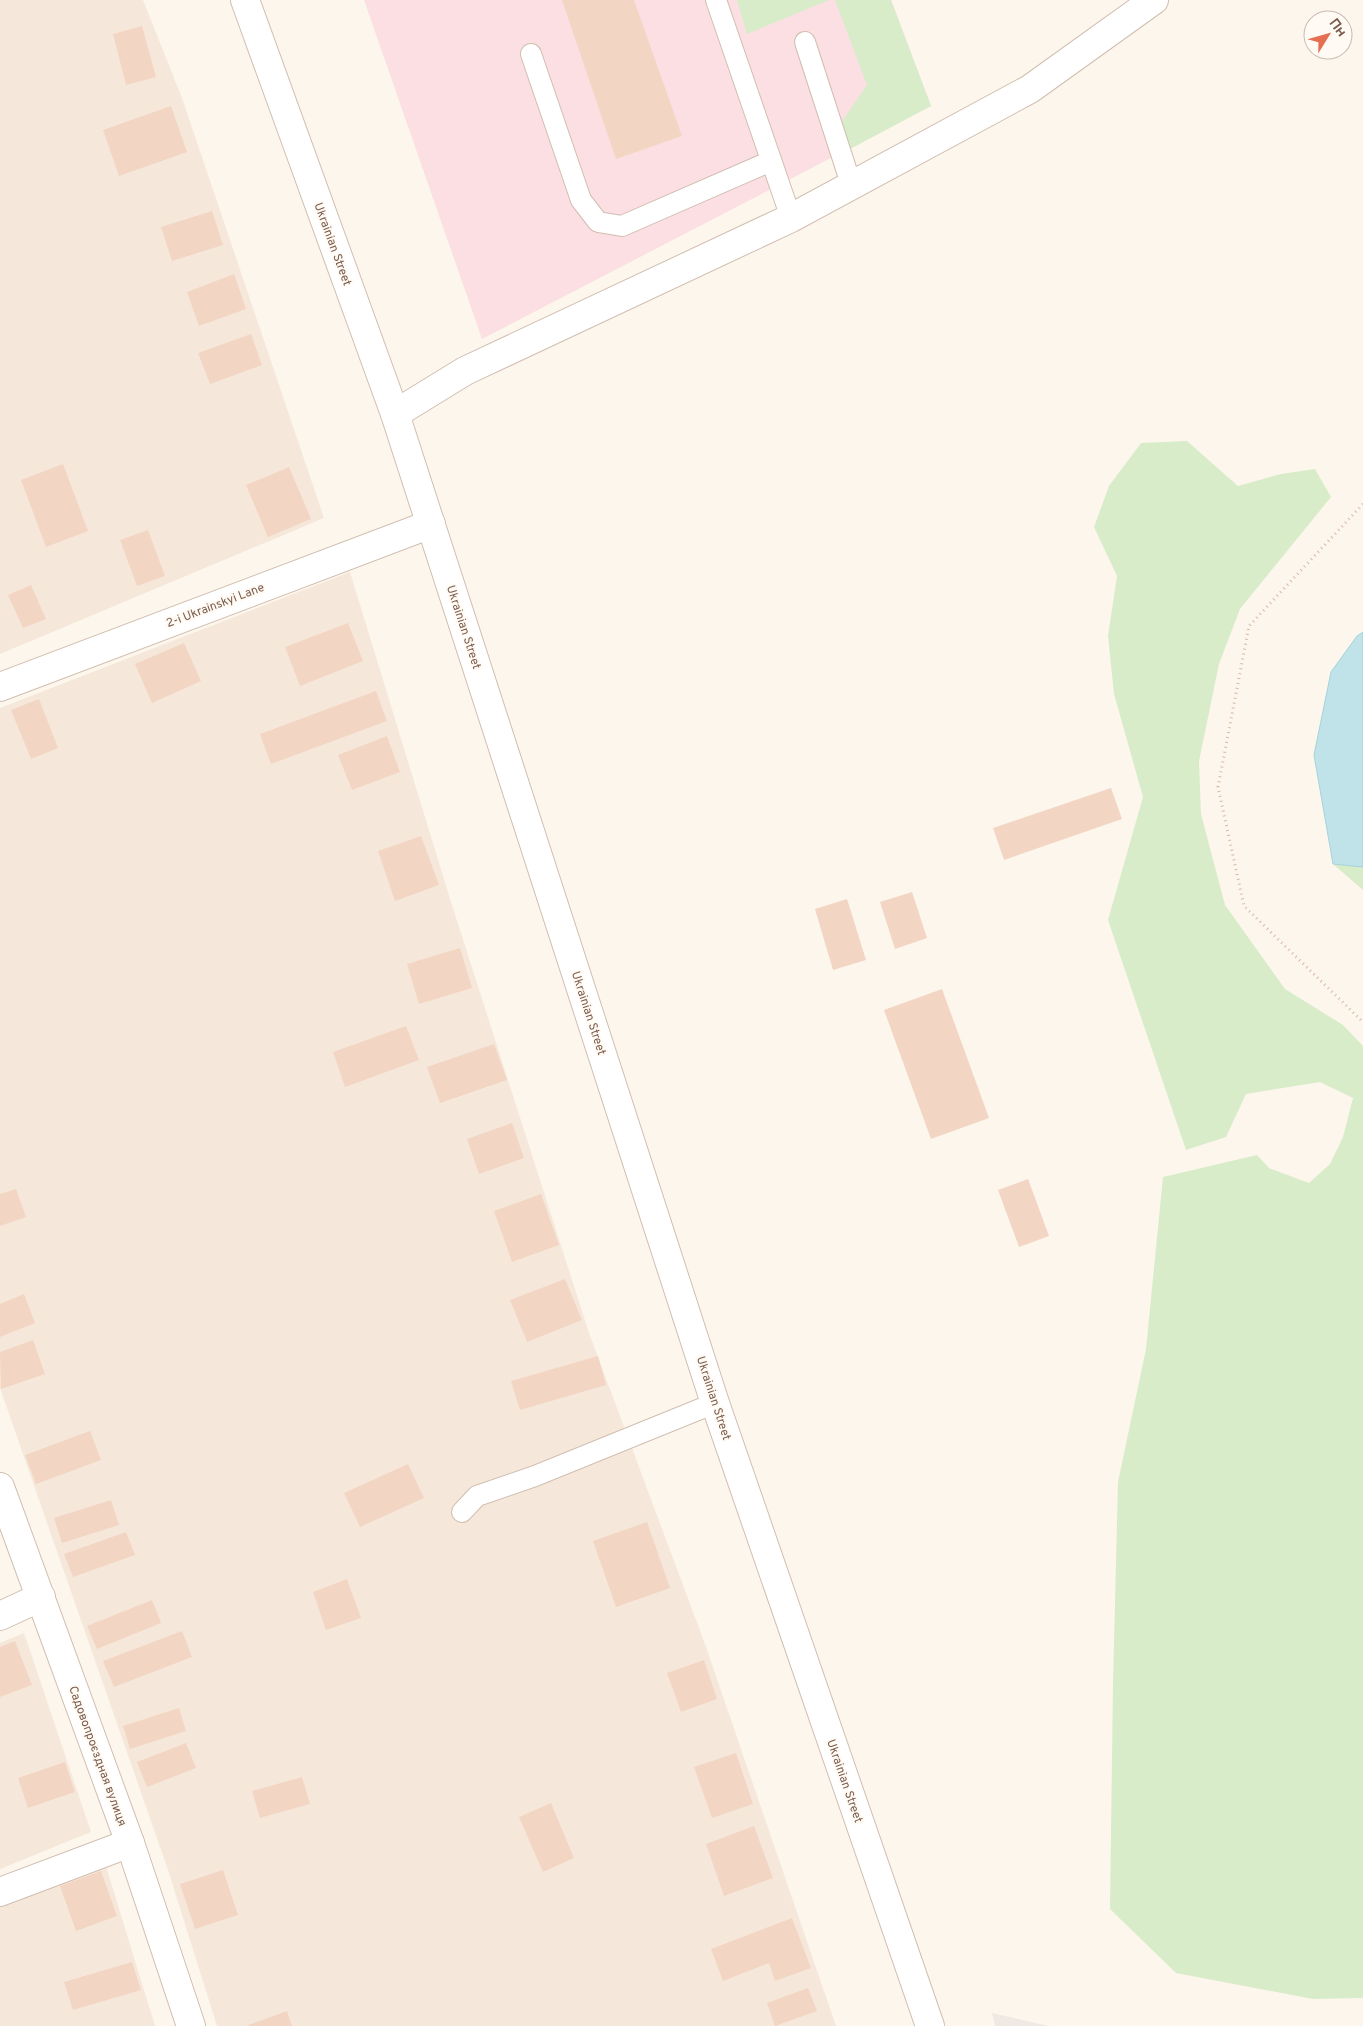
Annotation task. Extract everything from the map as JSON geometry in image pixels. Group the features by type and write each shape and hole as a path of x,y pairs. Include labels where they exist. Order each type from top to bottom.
{"street":[{"name":"Ukrainian Street","path":"245,0 395,414 715,1403 930,2026"},
{"path":"395,414 465,371 790,218 1030,89 1154,0"},
{"name":"2-i Ukrainskyi Lane","path":"0,687 431,524"},
{"name":"Садовопроєздная вулиця","path":"0,1487 130,1843 191,2026"},
{"path":"0,1616 41,1598"},
{"path":"0,1892 130,1843"}],"lane":[{"path":"716,0 790,218"},
{"path":"805,42 851,184"},
{"path":"531,54 581,200 598,222 622,226 771,161"},
{"path":"462,1512 477,1496 535,1476 715,1403"}],"path":[{"path":"1363,504 1249,626 1218,787 1244,906 1363,1022"}],"shaded area":[{"path":"0,0 143,0 182,98 324,518 0,654"},
{"path":"364,0 891,0 931,106 482,339"},
{"path":"350,572 451,902 589,1333 705,1644 836,2026 217,2026 168,1870 0,1388 0,708"},
{"path":"24,1633 91,1832 0,1869 0,1643"},
{"path":"105,1863 155,2026 0,2026 0,1904"},
{"path":"992,2013 1049,2026 995,2026"}],"green space":[{"path":"737,0 829,0 747,34"},
{"path":"835,0 891,0 931,106 850,149 840,124 867,85"},
{"path":"1187,441 1238,486 1281,474 1315,469 1331,497 1240,609 1219,664 1199,761 1201,814 1225,905 1285,989 1343,1025 1363,1046 1363,1998 1313,1999 1176,1973 1110,1909 1118,1482 1146,1349 1163,1177 1257,1155 1269,1168 1309,1183 1330,1164 1343,1137 1353,1098 1320,1082 1246,1094 1226,1137 1186,1150 1108,920 1143,797 1114,694 1108,636 1117,576 1094,527 1109,486 1141,443"},
{"path":"1333,864 1363,867 1363,890"}],"water":[{"path":"1363,632 1363,867 1333,864 1314,755 1331,672 1357,636"}],"building":[{"path":"562,0 634,0 682,136 616,159"},
{"path":"142,26 156,77 126,85 113,34"},
{"path":"171,106 187,152 119,176 103,130"},
{"path":"212,211 223,245 172,261 161,227"},
{"path":"234,274 246,309 199,326 187,292"},
{"path":"251,334 262,365 210,384 198,353"},
{"path":"63,464 88,531 46,547 21,480"},
{"path":"289,467 311,519 268,537 246,485"},
{"path":"148,530 165,576 137,586 120,540"},
{"path":"31,585 46,619 23,628 8,595"},
{"path":"348,623 363,661 300,686 285,647"},
{"path":"184,643 201,681 152,703 135,664"},
{"path":"376,691 387,721 271,764 260,734"},
{"path":"39,699 58,748 31,759 11,710"},
{"path":"387,736 400,772 352,790 338,755"},
{"path":"1111,788 1122,819 1004,860 993,828"},
{"path":"421,836 439,885 395,901 378,851"},
{"path":"912,892 927,938 895,949 880,902"},
{"path":"847,899 866,960 833,970 815,909"},
{"path":"460,948 472,988 419,1004 407,964"},
{"path":"942,989 989,1118 931,1139 884,1010"},
{"path":"406,1026 419,1060 345,1087 333,1052"},
{"path":"494,1044 507,1080 440,1103 427,1067"},
{"path":"512,1123 524,1158 479,1174 467,1139"},
{"path":"1028,1179 1049,1236 1019,1247 998,1190"},
{"path":"16,1189 26,1217 0,1226 0,1194"},
{"path":"541,1194 559,1245 512,1262 494,1211"},
{"path":"565,1279 582,1320 527,1342 510,1300"},
{"path":"24,1294 35,1323 0,1337 0,1304"},
{"path":"33,1340 45,1374 1,1389 0,1352"},
{"path":"598,1356 606,1385 520,1410 511,1381"},
{"path":"90,1431 101,1460 36,1484 25,1455"},
{"path":"408,1464 424,1498 360,1527 344,1493"},
{"path":"111,1500 119,1525 62,1543 54,1518"},
{"path":"647,1522 670,1588 616,1607 593,1541"},
{"path":"126,1532 135,1555 73,1577 64,1554"},
{"path":"347,1579 361,1618 326,1630 313,1592"},
{"path":"152,1600 161,1623 97,1649 87,1626"},
{"path":"182,1631 192,1657 114,1687 103,1661"},
{"path":"15,1641 32,1685 0,1697 0,1647"},
{"path":"704,1660 717,1699 681,1712 667,1673"},
{"path":"179,1708 186,1731 130,1749 123,1726"},
{"path":"186,1743 196,1768 147,1787 137,1762"},
{"path":"736,1753 753,1804 712,1818 694,1767"},
{"path":"65,1762 75,1792 28,1808 18,1778"},
{"path":"302,1777 310,1804 260,1818 252,1791"},
{"path":"551,1803 574,1858 543,1872 519,1817"},
{"path":"754,1826 773,1878 724,1896 706,1844"},
{"path":"223,1870 238,1915 195,1929 180,1884"},
{"path":"101,1871 117,1916 76,1931 60,1886"},
{"path":"792,1918 811,1968 775,1981 769,1963 723,1981 711,1949"},
{"path":"132,1962 141,1990 73,2010 64,1982"},
{"path":"808,1988 817,2011 775,2026 767,2003"},
{"path":"287,2011 292,2026 246,2026"}]}
